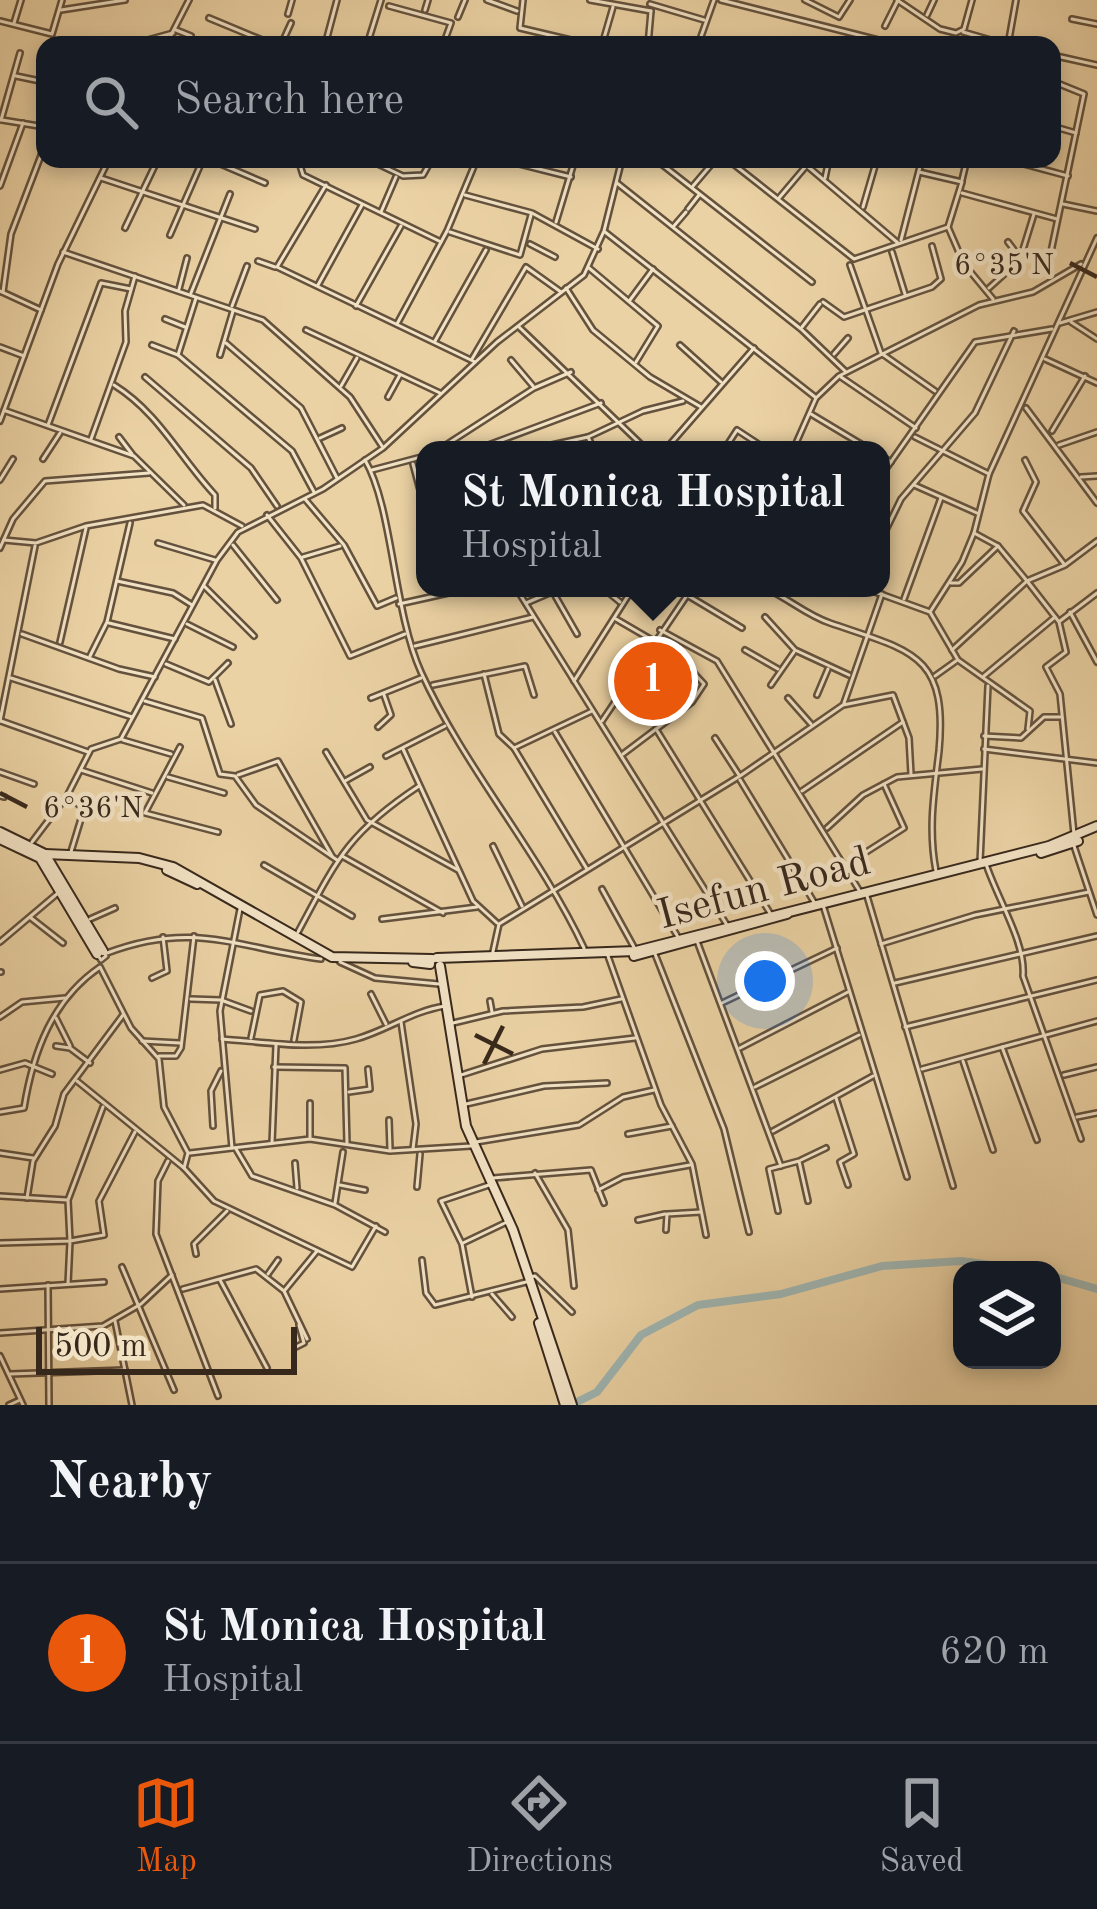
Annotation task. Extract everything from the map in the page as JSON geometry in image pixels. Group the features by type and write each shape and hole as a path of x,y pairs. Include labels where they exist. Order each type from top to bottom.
{"street":[{"path":"13,25 21,0"},
{"path":"0,21 52,34 62,0"},
{"path":"59,10 119,0"},
{"path":"171,36 189,0"},
{"path":"288,14 292,0"},
{"path":"327,36 337,0"},
{"path":"370,36 381,0"},
{"path":"425,10 428,0"},
{"path":"458,17 465,0"},
{"path":"487,0 518,12"},
{"path":"523,0 518,12 520,28 554,36"},
{"path":"590,0 651,11"},
{"path":"700,36 714,0"},
{"path":"721,0 863,36"},
{"path":"805,0 836,17 850,0"},
{"path":"885,26 898,0 940,29 976,36"},
{"path":"925,16 934,0"},
{"path":"962,32 972,0"},
{"path":"1010,36 1016,0"},
{"path":"649,36 650,2 704,20"},
{"path":"389,5 451,23 446,36"},
{"path":"605,36 614,5"},
{"path":"209,18 255,36"},
{"path":"1072,19 1097,24"},
{"path":"283,36 291,22"},
{"path":"158,36 174,31 191,36"},
{"path":"20,53 1,120 36,125"},
{"path":"1061,58 1097,65"},
{"path":"14,76 36,80"},
{"path":"1048,266 1083,92 1061,85"},
{"path":"0,186 23,123"},
{"path":"1061,128 1078,133"},
{"path":"37,168 11,235 1,292 41,310"},
{"path":"0,421 63,252 104,168"},
{"path":"125,228 154,168"},
{"path":"170,235 202,168"},
{"path":"230,168 266,182"},
{"path":"301,168 303,175 441,242"},
{"path":"389,168 420,178 426,168"},
{"path":"396,326 447,231 473,168"},
{"path":"535,168 571,177"},
{"path":"554,223 573,168"},
{"path":"31,844 67,796 89,753 121,740 217,560 244,527 314,492 383,448 473,361 589,268 604,231 619,168"},
{"path":"666,168 812,282"},
{"path":"692,188 709,168"},
{"path":"738,168 854,260 948,227"},
{"path":"778,199 804,168"},
{"path":"811,168 899,243"},
{"path":"824,179 827,168"},
{"path":"863,209 874,168"},
{"path":"899,243 921,168"},
{"path":"965,168 948,227 969,273 988,289 993,301"},
{"path":"1039,168 1069,176"},
{"path":"920,172 962,182"},
{"path":"380,213 397,174"},
{"path":"99,178 255,229"},
{"path":"616,182 801,329 846,372"},
{"path":"277,267 326,185"},
{"path":"672,228 700,193"},
{"path":"960,193 1059,219"},
{"path":"178,355 230,194"},
{"path":"463,194 532,213 598,249"},
{"path":"1063,204 1097,211"},
{"path":"317,286 362,205"},
{"path":"447,231 487,248 520,255 532,213"},
{"path":"988,289 1021,256 1034,213"},
{"path":"356,307 402,224"},
{"path":"604,231 816,398"},
{"path":"930,612 974,533 989,474 1024,407 1097,238"},
{"path":"526,242 555,257"},
{"path":"1008,242 1021,256"},
{"path":"801,329 821,303 842,317 940,282 932,246"},
{"path":"434,343 487,248"},
{"path":"63,252 233,308 287,337 340,388 383,448"},
{"path":"892,252 905,296"},
{"path":"179,290 188,258"},
{"path":"258,261 473,361"},
{"path":"850,265 880,353 937,392"},
{"path":"797,441 816,398 839,376 993,301 1033,292 1082,265"},
{"path":"220,355 247,266"},
{"path":"473,361 526,267 564,290 583,320 634,363 701,407"},
{"path":"589,268 658,326 634,363"},
{"path":"629,301 653,269"},
{"path":"90,441 126,342 135,274"},
{"path":"48,426 101,283 131,289"},
{"path":"1060,323 1097,312"},
{"path":"165,319 187,327"},
{"path":"1070,321 1097,338"},
{"path":"518,326 571,372 637,441"},
{"path":"890,465 974,342 1013,332 1055,329"},
{"path":"306,330 442,394"},
{"path":"890,524 913,484 975,413 1013,332"},
{"path":"832,356 848,338"},
{"path":"226,343 301,408 337,478"},
{"path":"152,345 178,355 291,450 314,492"},
{"path":"680,346 723,383"},
{"path":"0,347 25,356"},
{"path":"673,441 754,348"},
{"path":"340,388 358,355"},
{"path":"1045,358 1097,383"},
{"path":"511,360 534,388"},
{"path":"454,441 534,388 571,372"},
{"path":"388,398 401,374"},
{"path":"839,376 916,428"},
{"path":"1049,434 1085,376"},
{"path":"145,377 255,472 278,508"},
{"path":"112,384 134,398 188,456 192,470 214,495 215,508"},
{"path":"574,441 620,426 644,411 685,400"},
{"path":"505,441 602,402"},
{"path":"1024,407 1097,503"},
{"path":"4,411 134,456"},
{"path":"808,412 856,441"},
{"path":"319,438 342,428"},
{"path":"729,441 736,430 753,441"},
{"path":"44,459 61,432"},
{"path":"1057,446 1097,433"},
{"path":"913,436 989,474"},
{"path":"119,437 186,508"},
{"path":"588,437 590,441"},
{"path":"0,480 13,459"},
{"path":"364,459 371,471 397,601 423,677 446,725 586,956"},
{"path":"371,471 416,460"},
{"path":"1025,460 1036,482 1023,511 1065,565"},
{"path":"412,462 416,476"},
{"path":"0,548 13,520 46,481 151,473"},
{"path":"1080,477 1097,476"},
{"path":"913,484 979,513"},
{"path":"304,497 344,545 377,606 425,597"},
{"path":"904,601 941,498"},
{"path":"4,540 36,543 86,526 186,508 215,508 244,527"},
{"path":"266,514 302,558 350,656 407,633"},
{"path":"90,656 107,622 130,521"},
{"path":"60,644 86,526"},
{"path":"974,533 998,546 1057,619 1066,652 1046,668 1059,690 1074,840 1097,915"},
{"path":"952,650 1027,581 1065,565 1097,541"},
{"path":"36,543 0,721 89,753"},
{"path":"158,543 217,560"},
{"path":"232,544 277,600"},
{"path":"302,558 344,545"},
{"path":"950,582 959,584 998,546"},
{"path":"117,581 173,593 194,606"},
{"path":"204,585 254,636"},
{"path":"983,677 1097,593"},
{"path":"890,596 930,612 958,660 1030,712 1028,729"},
{"path":"521,597 727,925"},
{"path":"525,603 540,597"},
{"path":"556,597 577,634"},
{"path":"613,597 621,604"},
{"path":"574,681 626,597"},
{"path":"601,722 684,597"},
{"path":"691,597 742,628"},
{"path":"781,597 829,623 909,650 933,677 943,710 930,838 937,873"},
{"path":"844,705 850,675 881,597"},
{"path":"1070,613 1097,662"},
{"path":"413,646 533,617"},
{"path":"765,617 795,650 850,675"},
{"path":"616,620 696,671 704,685 692,702 621,755"},
{"path":"107,622 177,640"},
{"path":"186,623 233,647"},
{"path":"660,630 717,661 862,892 921,1069 952,1186"},
{"path":"19,633 60,644 118,669 157,677"},
{"path":"745,650 780,670"},
{"path":"771,685 795,650"},
{"path":"933,677 958,660"},
{"path":"164,663 206,682 228,663"},
{"path":"633,678 658,689 675,664"},
{"path":"430,685 525,666 534,695"},
{"path":"817,695 829,667"},
{"path":"484,674 499,734 514,748 587,869"},
{"path":"9,677 134,718"},
{"path":"371,698 423,677"},
{"path":"214,679 231,724"},
{"path":"988,683 982,748 984,864 1025,954 1023,976 1082,1139"},
{"path":"378,727 391,716 385,694"},
{"path":"492,957 499,924 739,777 844,705 891,694 904,722 911,773"},
{"path":"788,698 812,726"},
{"path":"144,700 202,718 220,774 235,776 278,761 337,858"},
{"path":"514,748 593,710"},
{"path":"983,736 1021,737 1044,717 1062,717"},
{"path":"801,792 871,739 904,722"},
{"path":"386,756 446,725"},
{"path":"655,727 770,913"},
{"path":"555,732 679,939"},
{"path":"715,738 818,903 837,948 907,1177"},
{"path":"1007,752 1009,738"},
{"path":"121,740 174,755"},
{"path":"180,747 147,814 218,832"},
{"path":"982,748 1097,764"},
{"path":"403,749 478,907 499,924"},
{"path":"326,752 367,820 459,871"},
{"path":"344,782 370,767"},
{"path":"825,830 884,784 911,773 982,769"},
{"path":"80,770 154,793"},
{"path":"0,772 34,784"},
{"path":"164,776 224,793"},
{"path":"235,776 256,805 337,858 443,913"},
{"path":"847,864 904,828 884,784"},
{"path":"296,938 337,858 367,820 421,785"},
{"path":"67,796 84,809 70,855"},
{"name":"Isefun Road","path":"862,892 1074,840 1097,828"},
{"path":"0,836 31,844 46,856 86,921 101,955 100,967 124,1014 140,1041 157,1056 164,1107 188,1153 184,1168"},
{"path":"0,836 40,857 101,955"},
{"path":"494,846 523,908"},
{"path":"46,856 139,858 172,867 332,957 436,963"},
{"path":"46,856 163,868 321,959"},
{"name":"Isefun Road","path":"436,963 492,957 608,957 770,913 984,864"},
{"path":"264,865 352,916"},
{"path":"0,942 61,890"},
{"path":"602,890 636,951"},
{"path":"881,944 1089,892"},
{"name":"Isefun Road","path":"436,963 655,952 818,903"},
{"path":"382,919 478,907"},
{"path":"86,921 115,908"},
{"path":"240,909 221,1000 220,1038 234,1149 250,1175 334,1205 386,1232"},
{"path":"31,917 62,943"},
{"path":"101,955 163,935 194,934 340,962 436,963"},
{"path":"157,1056 178,1055 182,1043 194,934"},
{"path":"152,978 166,971 163,935"},
{"path":"893,983 1097,936"},
{"path":"697,940 781,1166"},
{"path":"721,1004 837,948"},
{"path":"655,952 724,1129 749,1232"},
{"path":"608,957 655,1089 692,1165 706,1235"},
{"path":"340,962 375,978 441,984"},
{"path":"436,963 458,1103 507,1222 568,1404"},
{"path":"436,963 451,1023 460,1105 474,1144"},
{"path":"0,1112 24,1108 31,1065 55,1016 65,998 100,967"},
{"path":"904,1028 1097,980"},
{"path":"251,1040 253,1012 262,993 283,992 299,998 293,1043"},
{"path":"738,1048 848,992"},
{"path":"370,994 387,1026"},
{"path":"0,1017 22,1002 65,998"},
{"path":"189,998 221,1000 253,1012"},
{"path":"451,1023 622,998"},
{"path":"490,1001 493,1014"},
{"path":"220,1038 293,1043 354,1040 401,1022 418,1010 446,1005"},
{"path":"28,1198 34,1158 56,1126 64,1094 92,1064 124,1014"},
{"path":"55,1016 70,1048"},
{"path":"921,1069 1097,1021"},
{"path":"401,1022 416,1124 417,1187"},
{"path":"753,1088 861,1034"},
{"path":"457,1076 542,1049 637,1037"},
{"path":"140,1041 182,1043"},
{"path":"272,1145 276,1042"},
{"path":"56,1046 70,1048 92,1064"},
{"path":"1002,1047 1037,1140"},
{"path":"961,1058 993,1150"},
{"path":"0,1070 31,1065 52,1074"},
{"path":"274,1067 345,1068 347,1146"},
{"path":"1062,1075 1097,1067"},
{"path":"347,1093 370,1089 368,1069"},
{"path":"213,1126 211,1091 221,1070"},
{"path":"772,1132 874,1076"},
{"path":"76,1081 228,1209 356,1267 376,1226"},
{"path":"460,1105 544,1086 607,1083"},
{"path":"188,1153 310,1138 390,1151 474,1144 579,1125 623,1096 655,1089"},
{"path":"836,1096 854,1154 840,1162 848,1185"},
{"path":"310,1103 310,1138"},
{"path":"68,1284 68,1200 104,1105"},
{"path":"1077,1117 1097,1113"},
{"path":"389,1120 390,1151"},
{"path":"628,1134 674,1126"},
{"path":"0,1243 104,1235 99,1201 119,1154 136,1131"},
{"path":"778,1211 769,1169 826,1148"},
{"path":"334,1205 343,1152"},
{"path":"0,1153 34,1158"},
{"path":"170,1158 158,1181 156,1234 218,1396"},
{"path":"800,1161 808,1201"},
{"path":"295,1162 297,1190"},
{"path":"598,1190 623,1177 692,1165"},
{"path":"472,1297 462,1244 441,1201 491,1181 534,1172 591,1170 604,1203"},
{"path":"534,1172 568,1230 574,1286"},
{"path":"491,1181 528,1280"},
{"path":"339,1185 365,1190"},
{"path":"0,1196 68,1200"},
{"path":"196,1254 194,1244 228,1209"},
{"path":"638,1220 703,1212"},
{"path":"666,1230 667,1214"},
{"path":"462,1244 507,1222"},
{"path":"284,1291 318,1249"},
{"path":"267,1275 278,1260"},
{"path":"422,1260 432,1304 491,1293 535,1276 572,1312"},
{"path":"122,1267 175,1390"},
{"path":"181,1290 250,1267 284,1291 307,1339"},
{"path":"0,1333 104,1326 141,1304 174,1273"},
{"path":"219,1279 267,1368"},
{"path":"0,1288 104,1282"},
{"path":"47,1285 49,1405"},
{"path":"491,1293 512,1317"},
{"path":"115,1319 132,1405"},
{"path":"296,1347 304,1343 299,1323"},
{"path":"0,1358 22,1402 9,1405"},
{"path":"10,1374 125,1370"}],"waterway":[{"path":"571,1405 597,1392 641,1335 698,1305 781,1294 882,1266 953,1262"},
{"path":"1061,1279 1097,1289"}],"place":[{"name":"St Monica Hospital","path":"653,681"}]}
